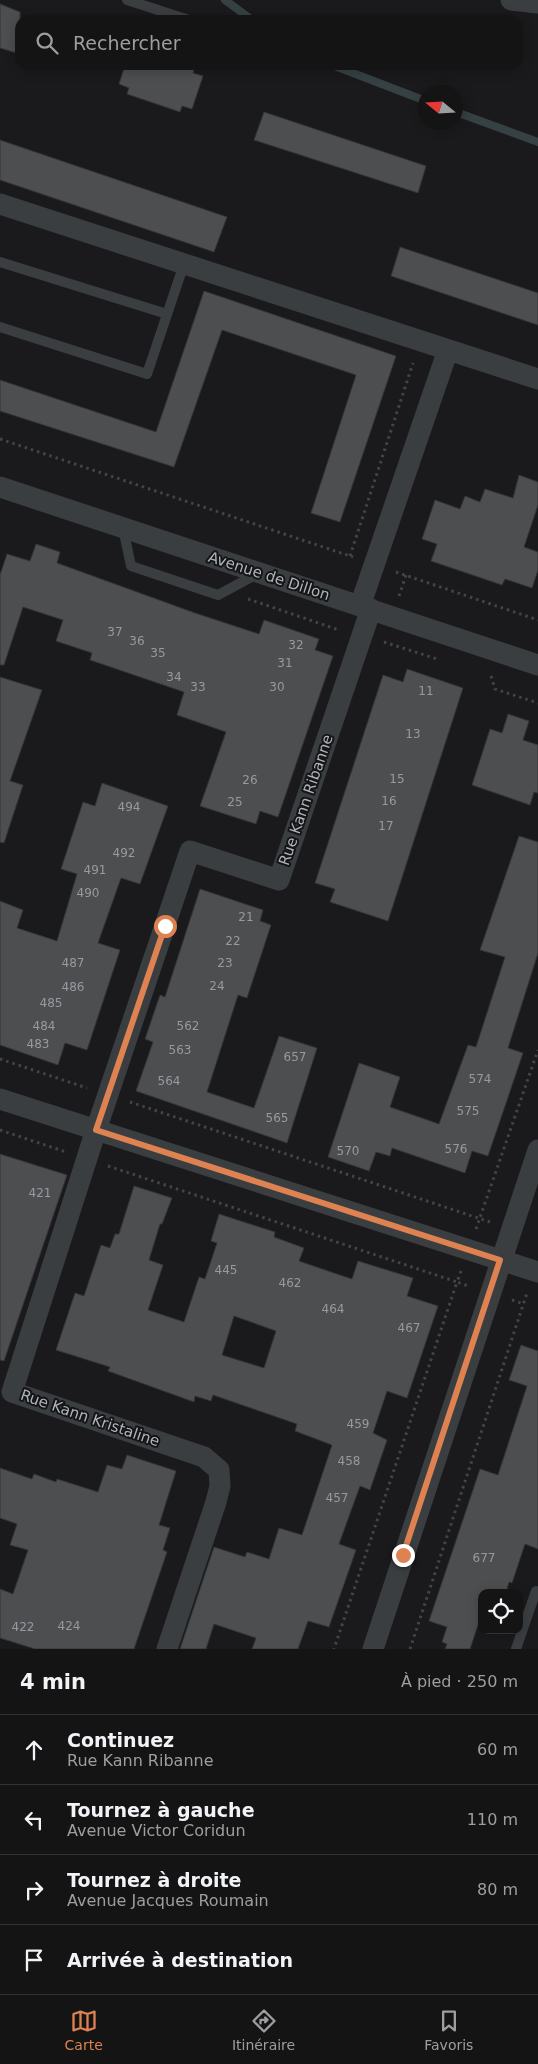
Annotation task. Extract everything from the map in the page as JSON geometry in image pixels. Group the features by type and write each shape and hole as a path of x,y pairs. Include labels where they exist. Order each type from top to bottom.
{"street":[{"path":"511,0 538,3"},
{"path":"0,204 538,379"},
{"path":"365,607 374,565 448,350"},
{"name":"Avenue de Dillon","path":"0,487 538,665"},
{"name":"Rue Kann Ribanne","path":"96,1130 190,851 279,880 365,607"},
{"path":"0,1099 500,1260 534,1279"},
{"name":"Rue Kann Kristaline","path":"96,1130 12,1392 204,1457 219,1470 220,1486 216,1502 167,1649"},
{"path":"373,1649 500,1260 538,1150"}],"lane":[{"path":"127,0 174,15"},
{"path":"0,262 167,314"},
{"path":"0,327 147,374 184,264"},
{"path":"123,528 131,566 218,595 260,573"},
{"path":"516,1649 536,1591 538,1592"}],"path":[{"path":"350,556 413,363"},
{"path":"0,439 538,620"},
{"path":"397,601 406,575"},
{"path":"225,591 344,630"},
{"path":"376,640 438,659"},
{"path":"483,673 492,676 496,689 538,703"},
{"path":"474,1232 538,1050"},
{"path":"0,1058 479,1219"},
{"path":"0,1130 70,1153"},
{"path":"102,1164 476,1288"},
{"path":"334,1649 456,1282 463,1266"},
{"path":"410,1649 534,1279"}],"building":[{"path":"0,4 20,12 20,15 15,15 15,52 0,48"},
{"path":"123,70 194,70 193,73 203,76 192,109 182,106 180,112 127,94 129,88 119,84"},
{"path":"264,112 426,166 418,193 254,140"},
{"path":"0,140 227,217 214,252 0,180"},
{"path":"400,247 538,293 538,325 391,276"},
{"path":"204,291 396,356 340,522 311,513 356,375 222,330 174,467 0,411 0,380 156,432"},
{"path":"519,475 538,482 538,505 524,547 538,552 538,570 532,588 505,579 502,585 431,561 437,544 422,539 435,500 460,509 465,496 480,502 485,489 513,498"},
{"path":"36,544 60,552 57,563 195,613 259,634 264,620 319,639 315,650 333,656 278,817 260,811 256,824 200,806 226,732 177,715 184,692 90,660 92,653 56,641 63,620 23,607 4,665 0,665 0,575 7,554 30,561"},
{"path":"407,669 463,688 388,921 330,902 335,889 315,883 383,675 403,682"},
{"path":"0,677 42,690 10,781 23,785 4,843 0,842"},
{"path":"508,714 529,721 523,740 538,745 538,793 534,792 530,805 472,785 490,729 502,733"},
{"path":"102,783 168,806 140,884 121,878 98,943 120,950 87,1050 65,1043 58,1065 0,1045 0,901 23,910 17,928 57,941 77,874 61,869 83,802 95,806"},
{"path":"519,836 538,842 538,953 508,1048 523,1053 488,1156 472,1151 465,1173 392,1148 390,1156 376,1152 369,1171 328,1157 359,1063 400,1077 390,1107 439,1124 468,1045 476,1047 505,957 480,950"},
{"path":"200,889 263,910 260,921 271,925 247,998 238,995 207,1092 254,1108 279,1036 317,1048 287,1143 136,1091 153,1042 145,1039 160,995 165,997"},
{"path":"0,1154 67,1175 4,1361 0,1360"},
{"path":"134,1186 172,1198 162,1224 160,1224 149,1260 163,1265 148,1310 184,1322 199,1277 205,1279 217,1243 211,1241 219,1214 275,1232 274,1237 304,1248 299,1261 352,1279 358,1261 413,1278 407,1296 438,1306 407,1398 387,1391 373,1433 387,1440 370,1490 360,1486 339,1544 356,1550 329,1627 308,1621 298,1649 252,1649 256,1638 214,1624 206,1649 180,1649 214,1547 245,1557 247,1552 269,1559 279,1528 302,1535 332,1445 295,1431 297,1424 213,1395 211,1401 195,1396 194,1402 108,1371 110,1367 56,1350 75,1293 84,1296 101,1245 110,1248 115,1234 119,1234","holes":["234,1316 276,1331 264,1368 222,1355"]},
{"path":"521,1345 538,1351 538,1549 525,1544 512,1583 509,1582 507,1589 478,1589 478,1625 470,1649 445,1649 447,1644 442,1642 447,1627 429,1621 480,1469 498,1475 527,1386 509,1380"},
{"path":"127,1455 176,1471 159,1525 170,1528 163,1550 167,1552 134,1649 35,1649 0,1638 0,1589 13,1594 28,1550 10,1545 17,1524 0,1518 0,1468 32,1479 34,1474 56,1482 57,1479 98,1492 107,1465 122,1469"}],"waterway":[{"path":"225,0 245,15"},
{"path":"345,70 418,98"},
{"path":"463,115 538,142"}],"route":[{"path":"165,926 96,1130 500,1260 403,1555"}]}
